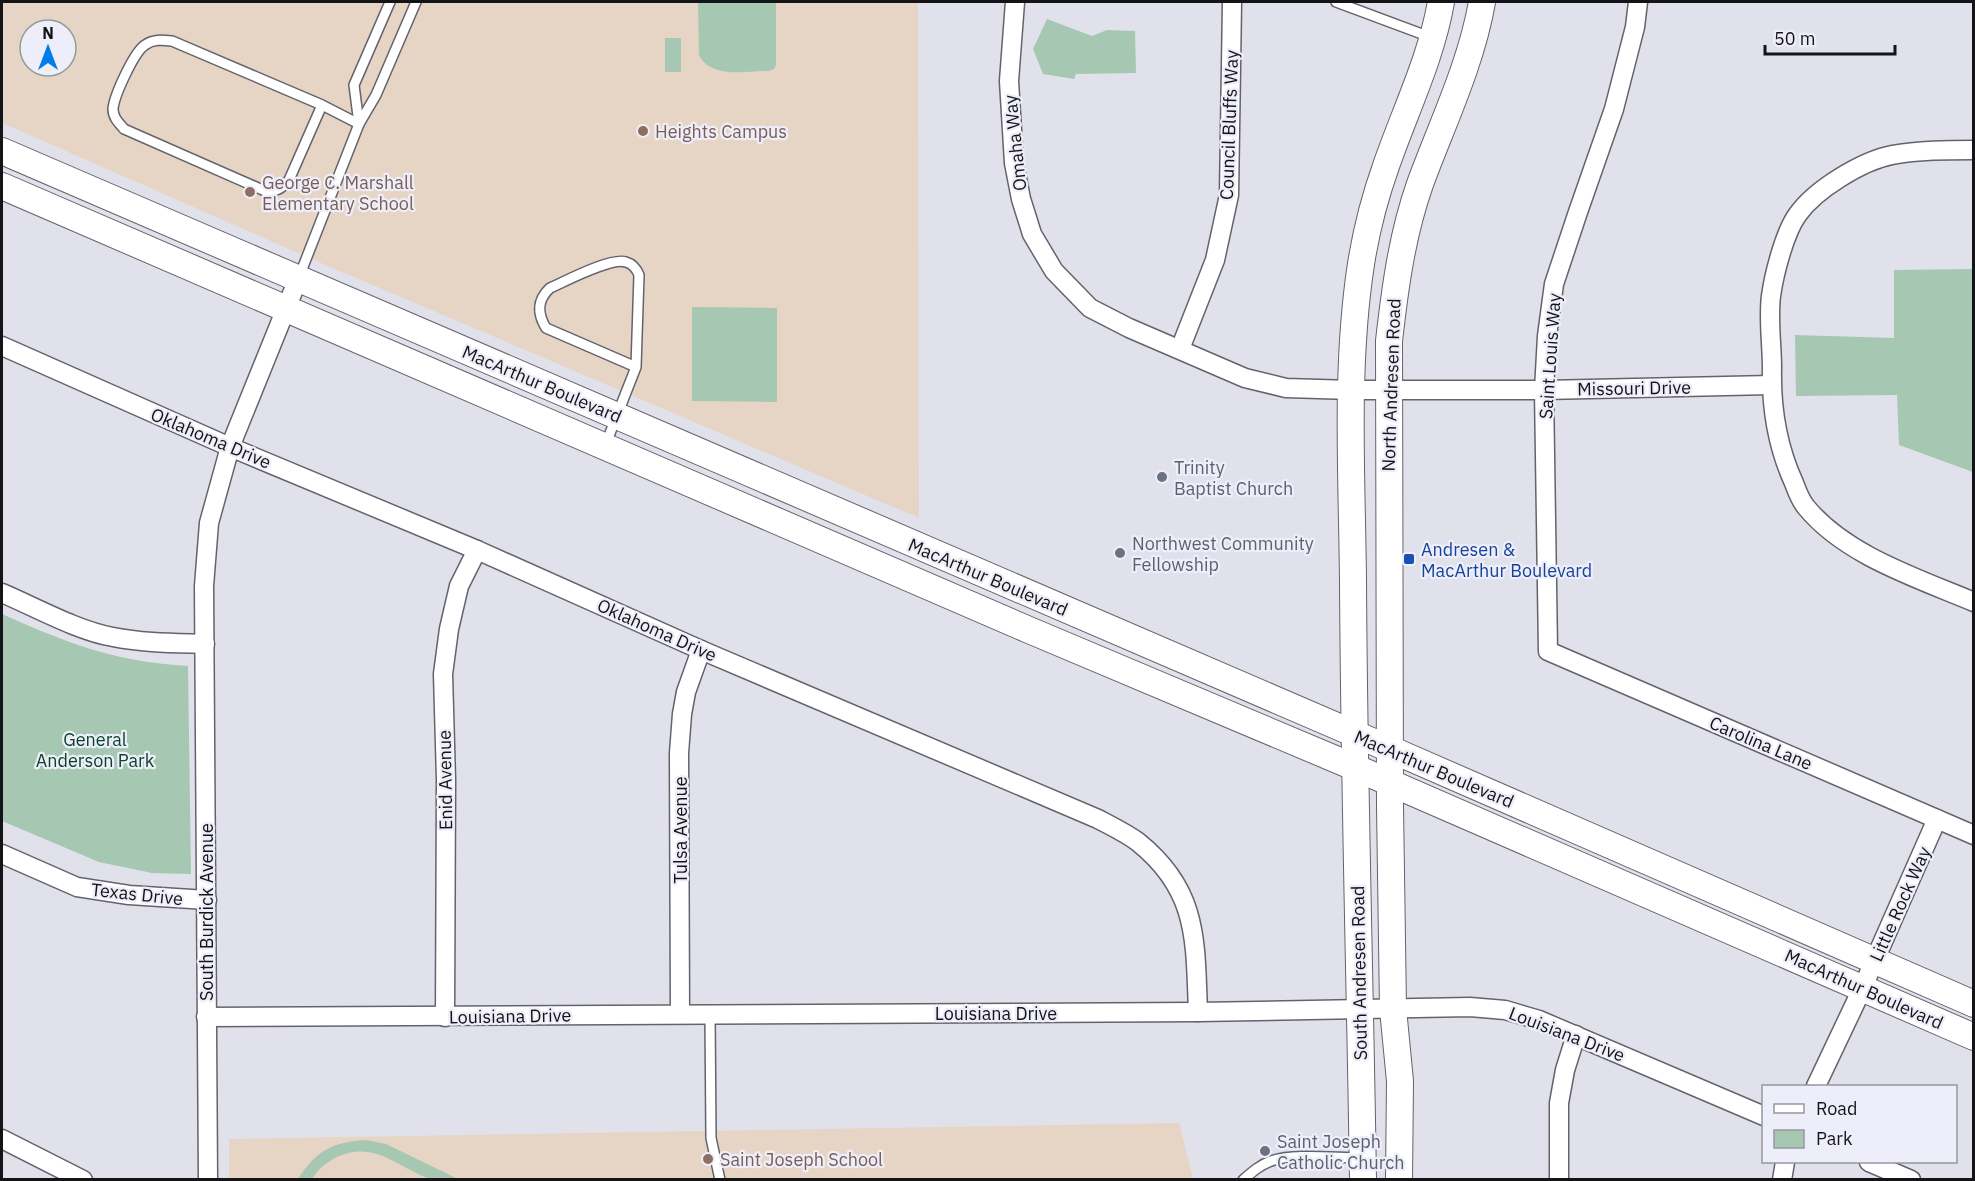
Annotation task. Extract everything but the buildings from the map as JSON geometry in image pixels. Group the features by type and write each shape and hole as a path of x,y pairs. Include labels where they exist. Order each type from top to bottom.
{"street":[{"name":"Omaha Way","path":"1015,2 1009,81 1014,163 1021,199 1032,234 1054,271 1090,308 1129,328 1180,349"},
{"name":"Council Bluffs Way","path":"1180,349 1215,260 1229,195 1232,2"},
{"name":"North Andresen Road","path":"1354,767 1352,390 1354,324 1361,262 1386,166 1404,123 1432,38 1441,2"},
{"name":"North Andresen Road","path":"1390,783 1388,390 1389,341 1395,281 1420,184 1438,142 1474,36 1482,2"},
{"name":"Saint Louis Way","path":"1548,651 1544,390 1547,336 1554,284 1614,110 1635,27 1638,2"},
{"path":"1974,150 1939,150 1891,155 1857,167 1824,189 1797,214 1783,247 1771,297 1772,385 1776,432 1788,469 1804,505 1830,532 1856,550 1974,602"},
{"name":"MacArthur Boulevard","path":"2,151 1974,1004"},
{"name":"MacArthur Boulevard","path":"2,186 1029,630 1354,767 1974,1037"},
{"name":"South Burdick Avenue","path":"208,1179 204,586 209,523 230,447 298,279"},
{"name":"Oklahoma Drive","path":"2,346 230,447 477,550 701,650 1098,819 1137,841 1164,866 1185,899 1192,927 1198,1012"},
{"name":"Missouri Drive","path":"1180,349 1245,378 1286,388 1544,390 1772,385"},
{"name":"Enid Avenue","path":"445,1017 446,780 443,674 449,629 459,586 477,550"},
{"path":"2,592 78,626 110,637 147,643 205,644"},
{"name":"Tulsa Avenue","path":"680,1014 679,753 686,692 701,650"},
{"name":"Carolina Lane","path":"1548,651 1974,835"},
{"name":"South Andresen Road","path":"1354,767 1363,1169"},
{"name":"South Andresen Road","path":"1390,783 1393,1009 1400,1081 1400,1179"},
{"name":"Little Rock Way","path":"1816,1085 1862,989 1937,819"},
{"name":"Texas Drive","path":"2,854 77,887 113,894 207,900"},
{"name":"Louisiana Drive","path":"206,1017 1198,1012 1470,1008 1505,1010 1539,1020 1576,1035 1762,1115"},
{"path":"1559,1179 1559,1103 1565,1070 1576,1035"},
{"path":"2,1139 83,1179"},
{"path":"1782,1179 1785,1163"},
{"path":"1874,1163 1911,1179"}],"lane":[{"path":"359,124 354,85 390,2"},
{"path":"298,279 359,124 376,95 416,2"},
{"path":"1336,2 1432,38"},
{"path":"322,105 289,180 282,188 274,192 265,191 124,129 116,119 113,110 136,52 145,44 157,40 172,41 322,105 359,124"},
{"path":"604,447 636,368 640,282 637,270 632,265 614,261 550,288 543,294 539,311 546,328 636,368"},
{"path":"710,1014 711,1138 720,1179"},
{"path":"1244,1179 1256,1168 1271,1161 1287,1158 1363,1169"}],"shaded area":[{"name":"Heights Campus","path":"2,2 918,2 919,518 314,260 2,123"},
{"name":"Saint Joseph School","path":"1179,1123 1193,1179 229,1180 229,1139"}],"green space":[{"path":"698,2 776,2 776,65 774,69 730,72 720,71 705,63 699,55"},
{"path":"1047,19 1092,36 1107,30 1135,31 1136,73 1076,74 1074,79 1043,74 1033,49"},
{"path":"665,38 681,38 681,72 665,72"},
{"path":"1973,269 1973,472 1899,445 1897,395 1796,396 1795,335 1894,338 1894,270"},
{"path":"692,307 777,308 777,402 692,401"},
{"name":"General Anderson Park","path":"2,614 48,634 92,649 137,660 188,666 191,874 152,873 99,862 2,821"},
{"path":"366,1140 386,1144 458,1179 430,1179 384,1157 362,1152 349,1153 335,1158 322,1167 312,1179 298,1179 311,1161 326,1150 344,1143"}],"place":[{"name":"Heights Campus","path":"643,131"},
{"name":"George C. Marshall Elementary School","path":"250,192"},
{"name":"Trinity Baptist Church","path":"1162,477"},
{"name":"Northwest Community Fellowship","path":"1120,553"},
{"name":"Andresen & MacArthur Boulevard","path":"1409,559"},
{"name":"Saint Joseph Catholic Church","path":"1265,1151"},
{"name":"Saint Joseph School","path":"708,1159"}]}
